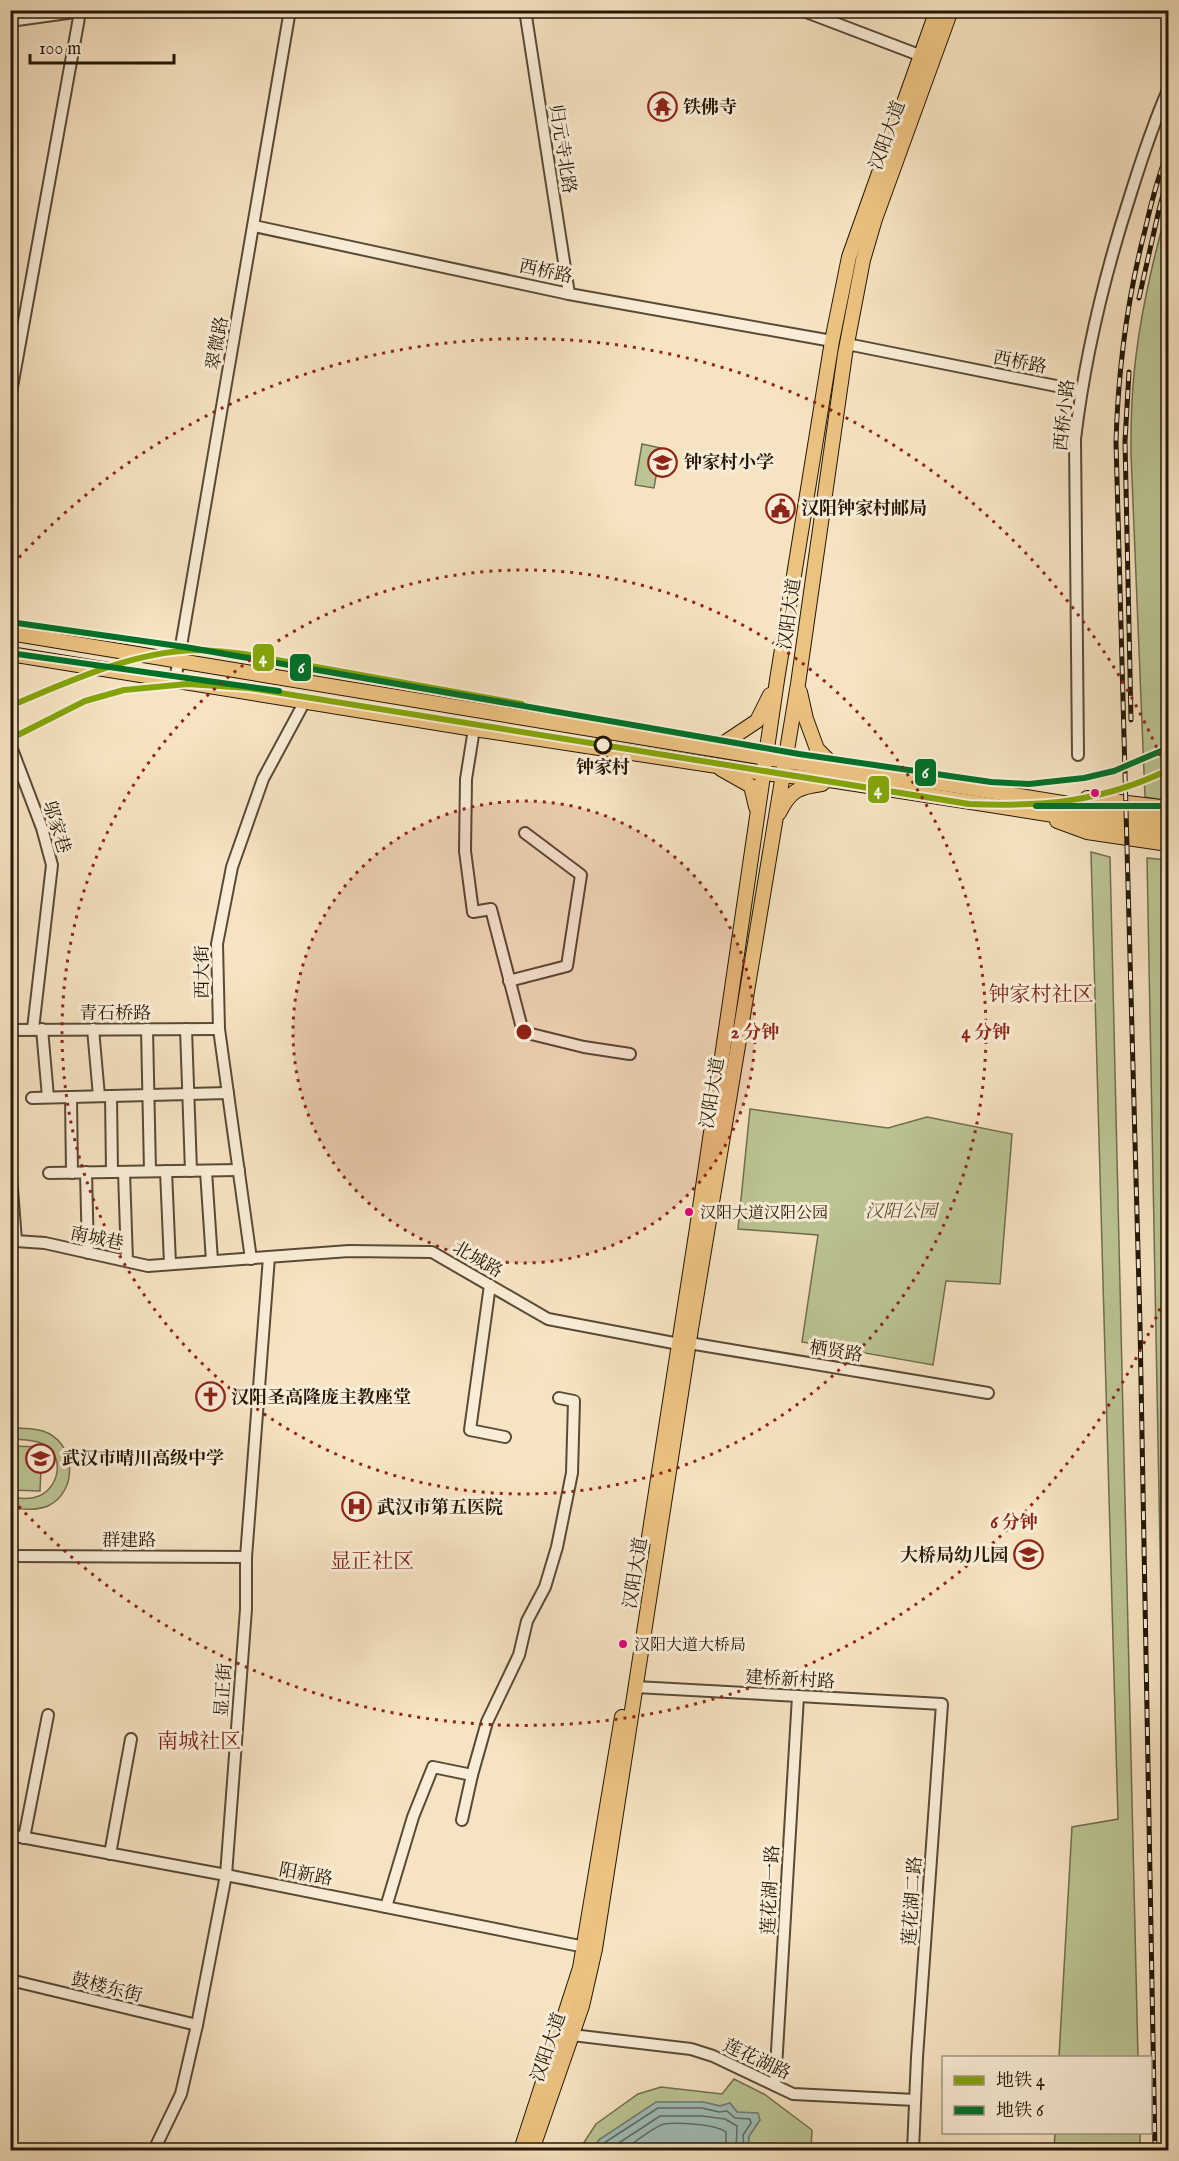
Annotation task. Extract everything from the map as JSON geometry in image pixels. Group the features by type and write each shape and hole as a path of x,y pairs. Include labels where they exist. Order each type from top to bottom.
{"main road":[{"name":"汉阳大道","path":"532,2151 582,2006 589,1948 684,1344 798,684 847,344 863,260 927,58 937,10"},
{"name":"汉阳大道","path":"522,2151 589,1948 636,1687 763,773 832,341 849,257 927,58 951,10"},
{"path":"10,633 785,761 836,775 1024,804 1168,820"},
{"path":"10,654 763,773 836,775"},
{"path":"715,749 757,721 777,680"},
{"path":"798,684 806,719 817,749 836,775"},
{"path":"712,764 751,786 757,810 756,824"},
{"path":"775,826 787,800 795,790 836,775"},
{"path":"1024,804 1080,797 1168,808"},
{"path":"1024,804 1168,833"},
{"path":"1024,804 1087,832 1168,844"}],"street":[{"name":"翠微路","path":"175,681 290,10"},
{"name":"归元寺北路","path":"525,10 569,294"},
{"path":"801,10 927,58"},
{"path":"10,21 85,11 10,398"},
{"name":"西桥小路","path":"1078,755 1075,439 1081,391 1114,245 1154,123 1168,90"},
{"name":"西桥路","path":"254,226 569,294 832,341"},
{"name":"西桥路","path":"847,344 1081,391"},
{"name":"西大街","path":"251,1258 219,1029 217,944 232,867 263,779 305,700"},
{"path":"474,729 466,778 465,851 473,912 491,909 523,1032 584,1047 630,1054"},
{"name":"邬家巷","path":"10,744 42,828 52,866 38,1029 48,1097"},
{"path":"510,981 567,966 581,875 525,833"},
{"path":"93,1029 99,1096"},
{"path":"147,1029 150,1171"},
{"path":"186,1029 191,1171"},
{"name":"青石桥路","path":"10,1030 219,1029"},
{"path":"32,1098 228,1093"},
{"path":"111,1096 127,1261"},
{"path":"70,1097 72,1173"},
{"name":"南城巷","path":"10,1162 16,1241 45,1243 148,1266 251,1258"},
{"path":"49,1173 239,1170"},
{"path":"166,1171 170,1264"},
{"path":"206,1171 212,1261"},
{"path":"86,1172 88,1253"},
{"name":"北城路","path":"251,1258 349,1251 432,1252 548,1319 684,1344"},
{"name":"显正街","path":"154,2151 181,2094 226,1875 246,1609 246,1557 269,1257"},
{"path":"490,1285 470,1430 505,1437"},
{"name":"栖贤路","path":"684,1344 988,1393"},
{"path":"247,1394 259,1394"},
{"path":"462,1820 487,1722 519,1655 527,1621 545,1587 557,1547 572,1473 574,1436 574,1401 559,1398"},
{"name":"群建路","path":"10,1556 246,1557"},
{"name":"建桥新村路","path":"636,1687 942,1704"},
{"name":"莲花湖一路","path":"775,2085 798,1696"},
{"name":"莲花湖二路","path":"915,2100 942,1704"},
{"path":"24,1838 48,1716"},
{"path":"110,1854 131,1739"},
{"path":"386,1907 413,1817 433,1767 472,1775"},
{"name":"阳新路","path":"10,1835 226,1875 589,1948"},
{"name":"鼓楼东街","path":"10,1980 196,2025"},
{"name":"莲花湖路","path":"572,2035 691,2049 713,2056 793,2094 915,2100"},
{"path":"914,2151 915,2100"}],"green space":[{"path":"1168,206 1168,801 1145,797 1131,415 1140,328 1149,278"},
{"path":"642,444 661,448 654,488 635,485"},
{"path":"1091,852 1110,857 1138,2056 1059,2056 1072,1827 1118,1819"},
{"path":"1147,858 1168,860 1168,1983 1167,1918"},
{"name":"汉阳公园","path":"750,1109 888,1128 927,1117 1012,1134 1000,1284 946,1281 933,1365 802,1342 818,1235 738,1229"},
{"path":"11,1428 43,1431 62,1445 70,1467 69,1479 58,1499 48,1506 34,1509 11,1508 11,1497 32,1498 46,1492 52,1486 57,1463 50,1449 43,1444 11,1439"},
{"path":"11,1446 42,1447 40,1491 11,1490"},
{"path":"734,2079 764,2094 812,2130 811,2150 752,2150 748,2147 749,2136 760,2120 737,2112 730,2103 720,2106 703,2102 600,2139 591,2150 579,2150 596,2124 638,2094 661,2087 722,2094"},
{"path":"1055,2134 1140,2134 1140,2150 1054,2150"}],"water":[{"path":"656,2102 703,2102 720,2106 730,2103 737,2112 758,2113 760,2120 749,2136 748,2147 752,2150 591,2150 600,2139"}],"railway":[{"path":"1155,2150 1140,1325 1116,442 1121,362 1128,309 1152,200 1168,151"},
{"path":"1139,298 1168,176"},
{"path":"1129,372 1125,441 1131,720"}],"metro line":[{"name":"6","path":"10,622 185,647 799,754 991,782 1029,784 1084,778 1114,771 1168,748"},
{"name":"4","path":"10,706 99,670 169,652 193,650 244,654 522,704"},
{"name":"6","path":"10,653 279,691"},
{"name":"4","path":"10,739 85,701 124,690 187,684 249,688 969,804 1046,803 1095,796 1143,781 1168,770"},
{"name":"6","path":"1036,806 1168,806"}],"place":[{"name":"铁佛寺","path":"662,107"},
{"name":"钟家村小学","path":"663,462"},
{"name":"汉阳钟家村邮局","path":"780,508"},
{"name":"钟家村","path":"603,745"},
{"name":"汉阳大道汉阳公园","path":"689,1212"},
{"name":"汉阳圣高隆庞主教座堂","path":"210,1397"},
{"name":"武汉市晴川高级中学","path":"41,1458"},
{"name":"武汉市第五医院","path":"356,1507"},
{"name":"大桥局幼儿园","path":"1029,1555"},
{"name":"汉阳大道大桥局","path":"623,1644"}],"district":[{"name":"钟家村社区","path":"1041,994"},
{"name":"显正社区","path":"372,1561"},
{"name":"南城社区","path":"199,1741"}]}
